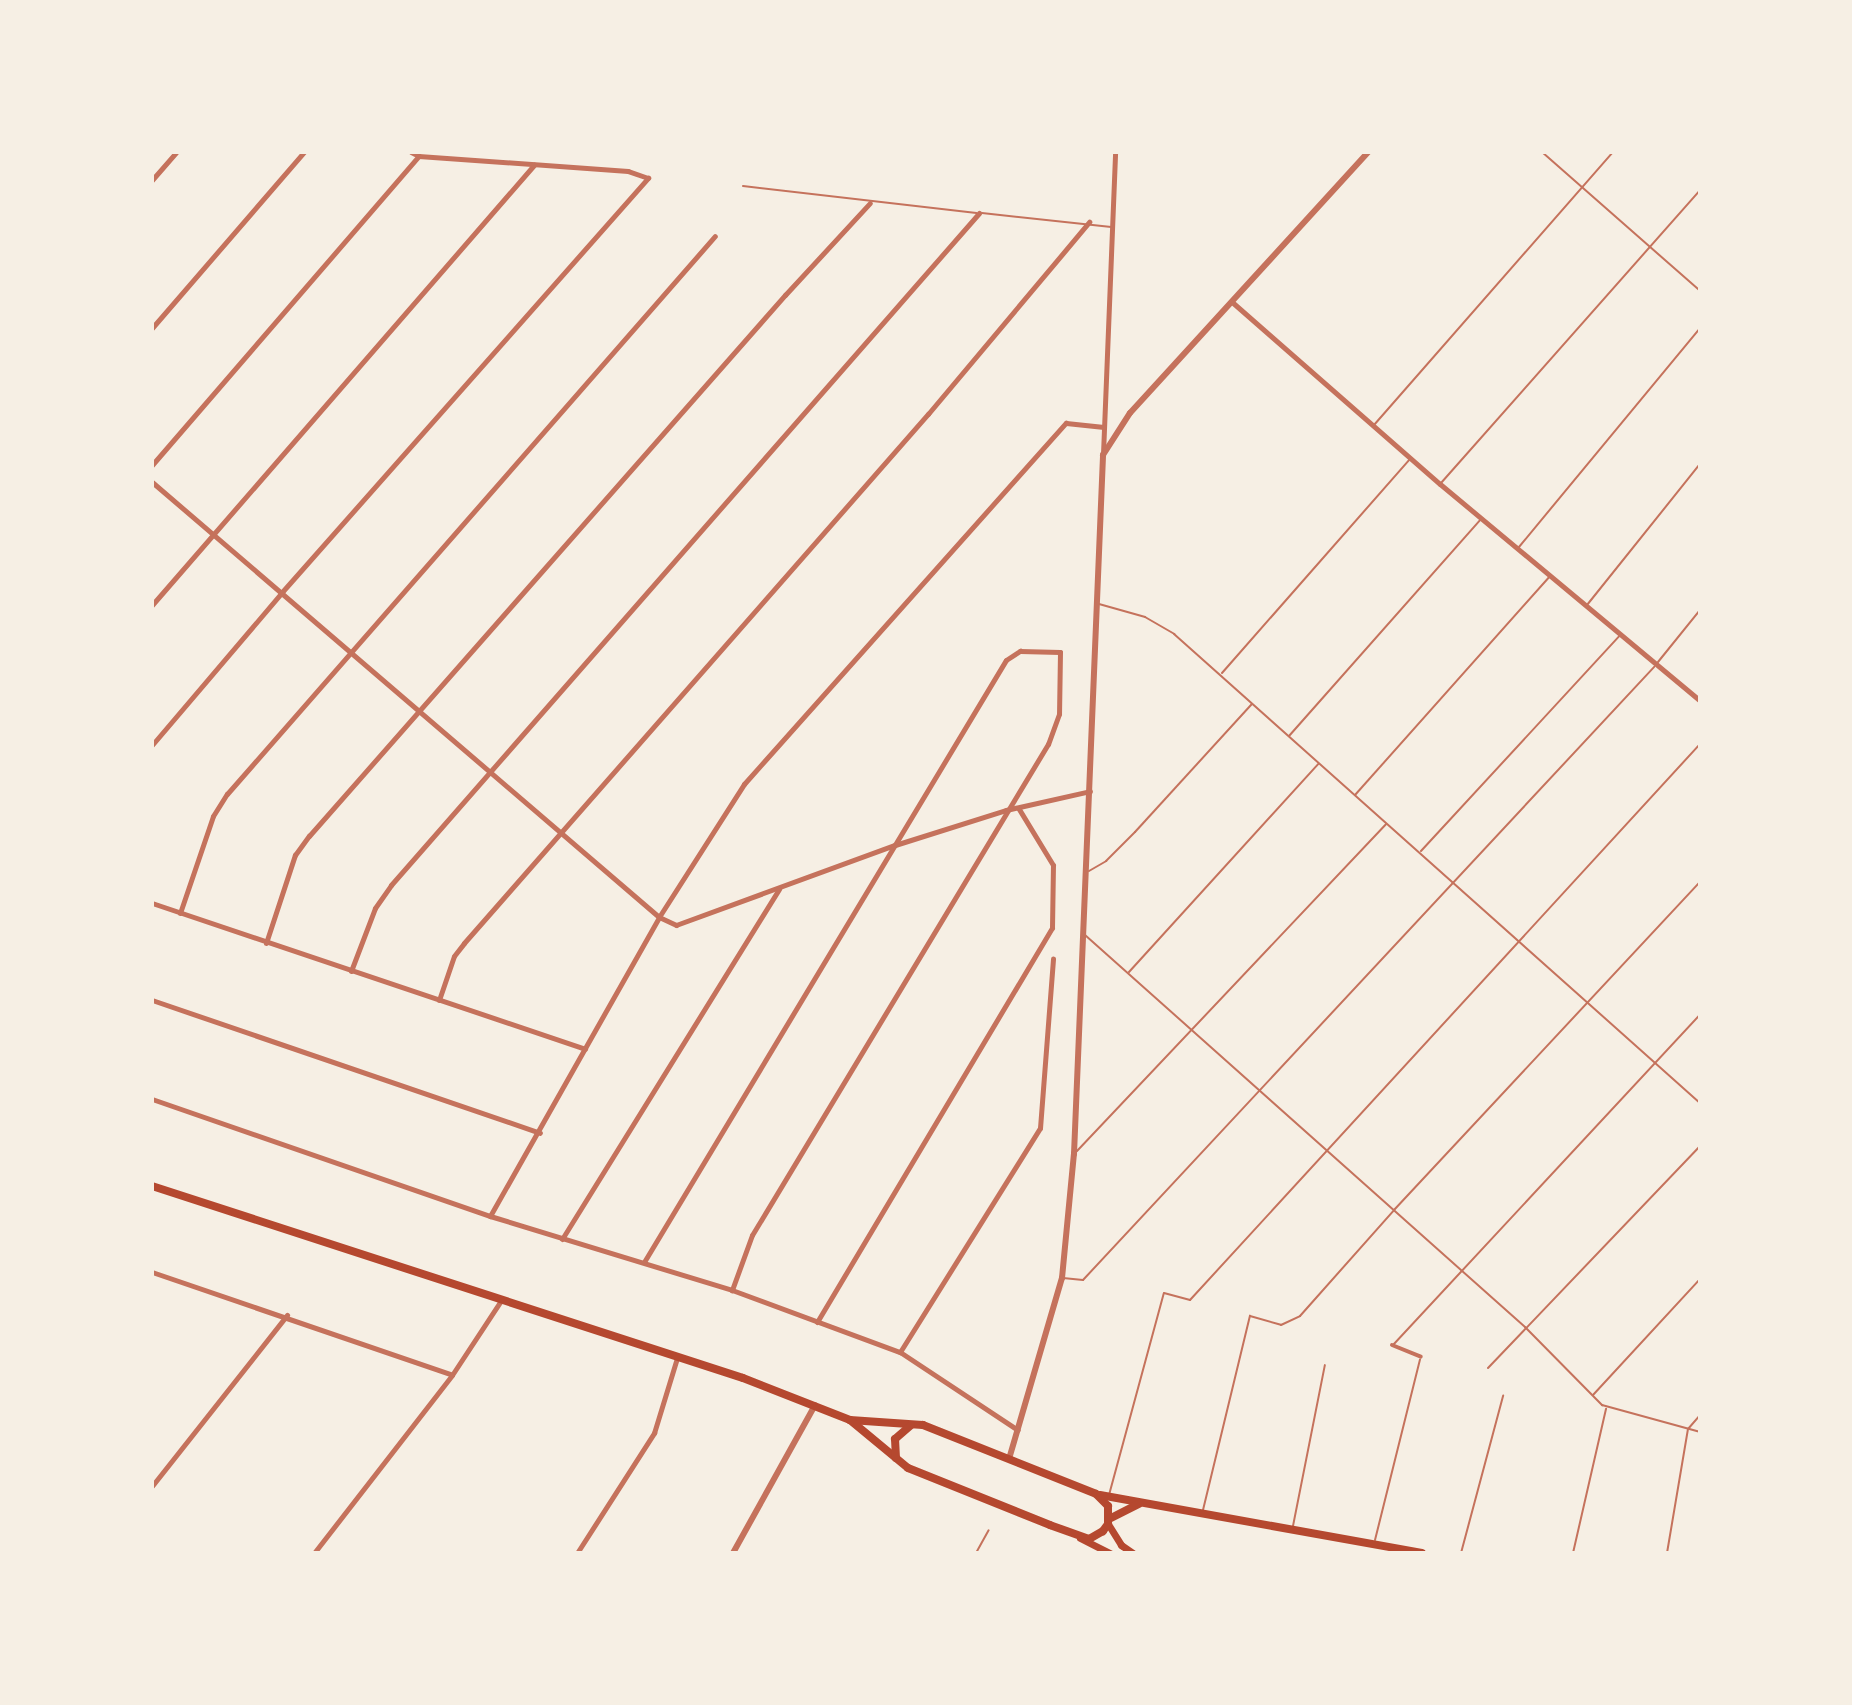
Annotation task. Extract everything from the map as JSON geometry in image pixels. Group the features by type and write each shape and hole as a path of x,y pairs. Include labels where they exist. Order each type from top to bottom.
{"main road":[{"path":"152,1186 815,1405 850,1420 908,1468 1079,1537 1110,1553"},
{"path":"850,1420 923,1425 1096,1494 1139,1504 1422,1553"},
{"path":"896,1458 894,1444 897,1434 912,1424"},
{"path":"1096,1494 1108,1506 1109,1522 1121,1545 1133,1553"},
{"path":"1079,1537 1096,1537 1109,1522 1139,1504"}],"street":[{"path":"152,180 176,152"},
{"path":"152,328 304,152"},
{"path":"152,745 282,592 648,178 628,171 419,156 411,152"},
{"path":"1009,1459 1062,1278 1074,1154 1115,152"},
{"path":"1103,455 1130,413 1368,152"},
{"path":"152,465 419,156"},
{"path":"152,605 534,165"},
{"path":"266,943 295,855 785,295 870,203"},
{"path":"351,971 375,908 391,885 979,213"},
{"path":"439,1000 454,956 928,414 1089,222"},
{"path":"180,913 213,816 227,794 715,236"},
{"path":"1232,302 1440,484 1700,701"},
{"path":"490,1216 540,1133 659,917 744,784 1066,423 1104,427"},
{"path":"152,482 659,917 676,925 690,923 895,845 1006,810 1090,791"},
{"path":"644,1262 1011,654 1060,652 1059,714 1048,744 752,1235 732,1290"},
{"path":"817,1322 1052,928 1053,865 1019,809"},
{"path":"562,1239 780,887"},
{"path":"152,903 585,1049"},
{"path":"900,1352 1040,1128 1053,958"},
{"path":"152,1000 540,1133"},
{"path":"152,1099 490,1216 732,1290 900,1352 1019,1431"},
{"path":"152,1272 287,1315 452,1375"},
{"path":"314,1553 452,1375 500,1302"},
{"path":"152,1486 287,1315"},
{"path":"1392,1345 1421,1357"},
{"path":"577,1553 654,1433 677,1358"},
{"path":"733,1553 815,1405"}],"lane":[{"path":"1542,152 1648,249 1700,291"},
{"path":"1374,425 1613,152"},
{"path":"743,186 870,203 1089,222 1112,227"},
{"path":"1440,484 1700,190"},
{"path":"1518,548 1700,328"},
{"path":"1221,675 1411,458"},
{"path":"1586,606 1700,464"},
{"path":"1289,736 1482,518"},
{"path":"1355,795 1550,575"},
{"path":"1098,604 1157,623 1221,675 1700,1103"},
{"path":"1062,1278 1083,1280 1656,664 1700,610"},
{"path":"1419,852 1621,634"},
{"path":"1086,873 1106,861 1135,832 1253,704"},
{"path":"1109,1497 1164,1293 1190,1300 1700,744"},
{"path":"1128,973 1319,763"},
{"path":"1074,1154 1387,823"},
{"path":"1201,1515 1250,1316 1281,1325 1300,1316 1394,1210 1700,882"},
{"path":"1084,934 1461,1269 1606,1407 1700,1432"},
{"path":"1392,1345 1700,1015"},
{"path":"1488,1368 1700,1146"},
{"path":"1593,1395 1700,1279"},
{"path":"1373,1545 1421,1357"},
{"path":"1292,1531 1325,1365"},
{"path":"1461,1553 1503,1396"},
{"path":"1573,1553 1606,1407"},
{"path":"1667,1553 1688,1429 1700,1415"},
{"path":"976,1553 989,1530"}]}
